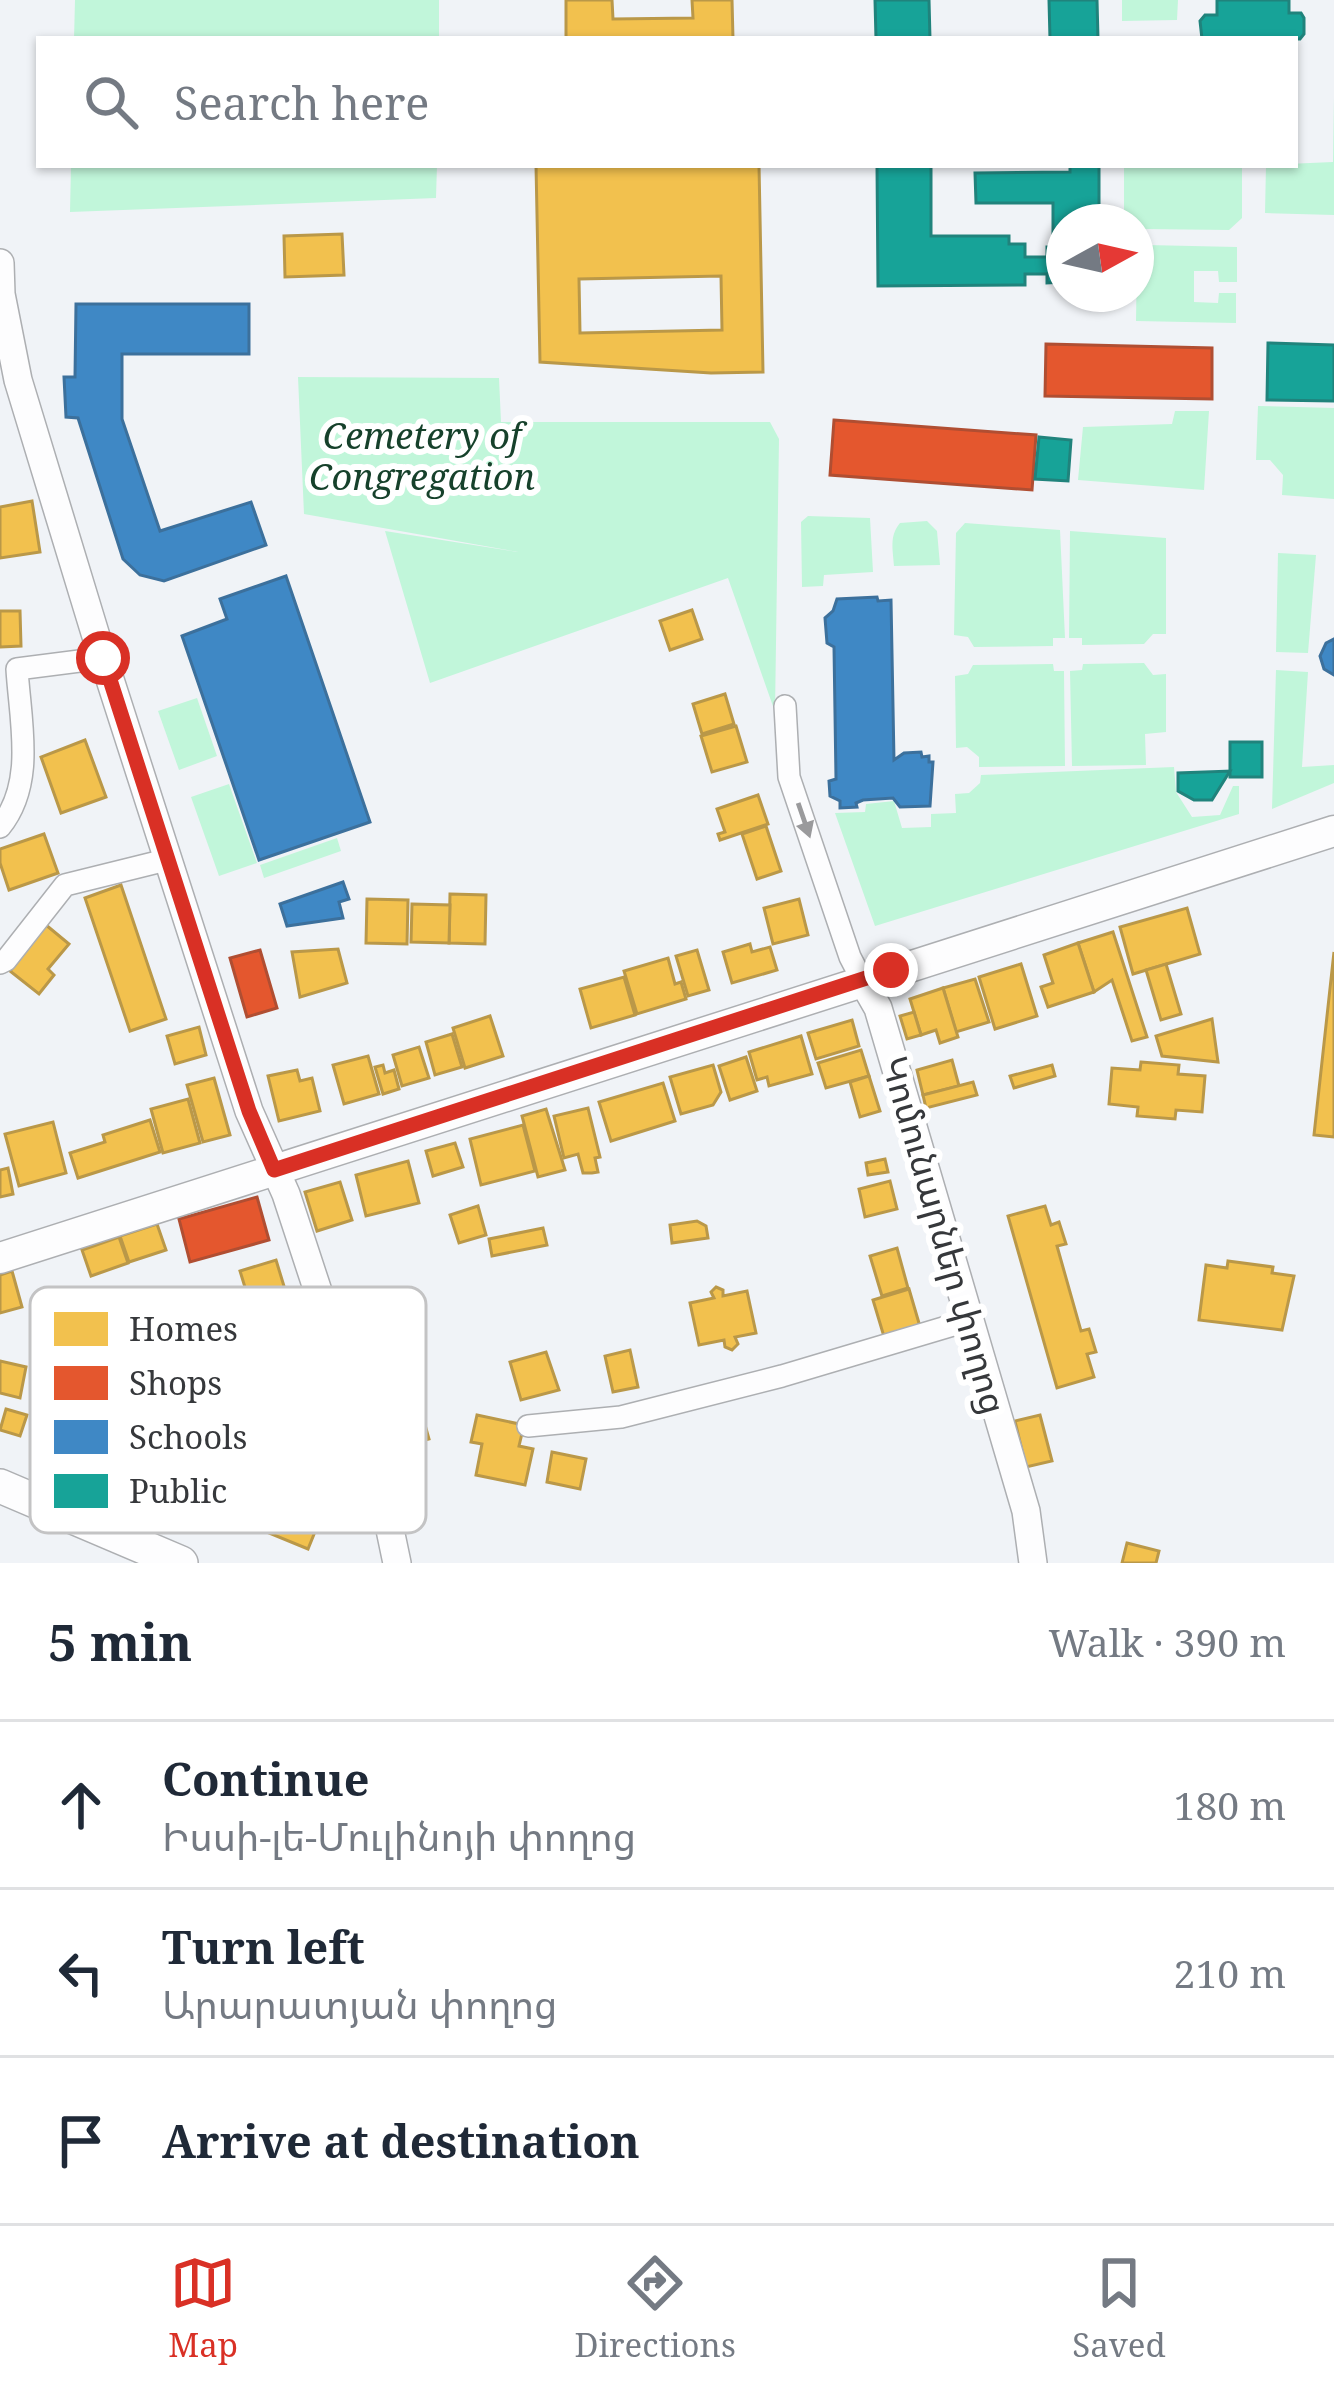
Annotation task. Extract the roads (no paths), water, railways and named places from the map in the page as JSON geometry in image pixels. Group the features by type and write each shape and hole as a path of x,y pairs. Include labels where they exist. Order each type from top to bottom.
{"main road":[{"path":"0,1258 1334,831"},
{"path":"0,1486 30,1499"},
{"path":"110,1533 181,1563"}],"street":[{"path":"0,263 1,294 18,380 103,658 249,1111 286,1194 317,1287"},
{"path":"0,827 20,796 22,774 8,669 103,658"},
{"name":"Կոմունարներ փողոց","path":"785,706 789,777 850,957 878,1008 1026,1511 1033,1563"},
{"path":"0,963 65,885 170,859"},
{"path":"528,1426 621,1418 970,1320"},
{"path":"391,1533 397,1563"}],"park label":[{"name":"Cemetery of Congregation","path":"422,456"}]}
